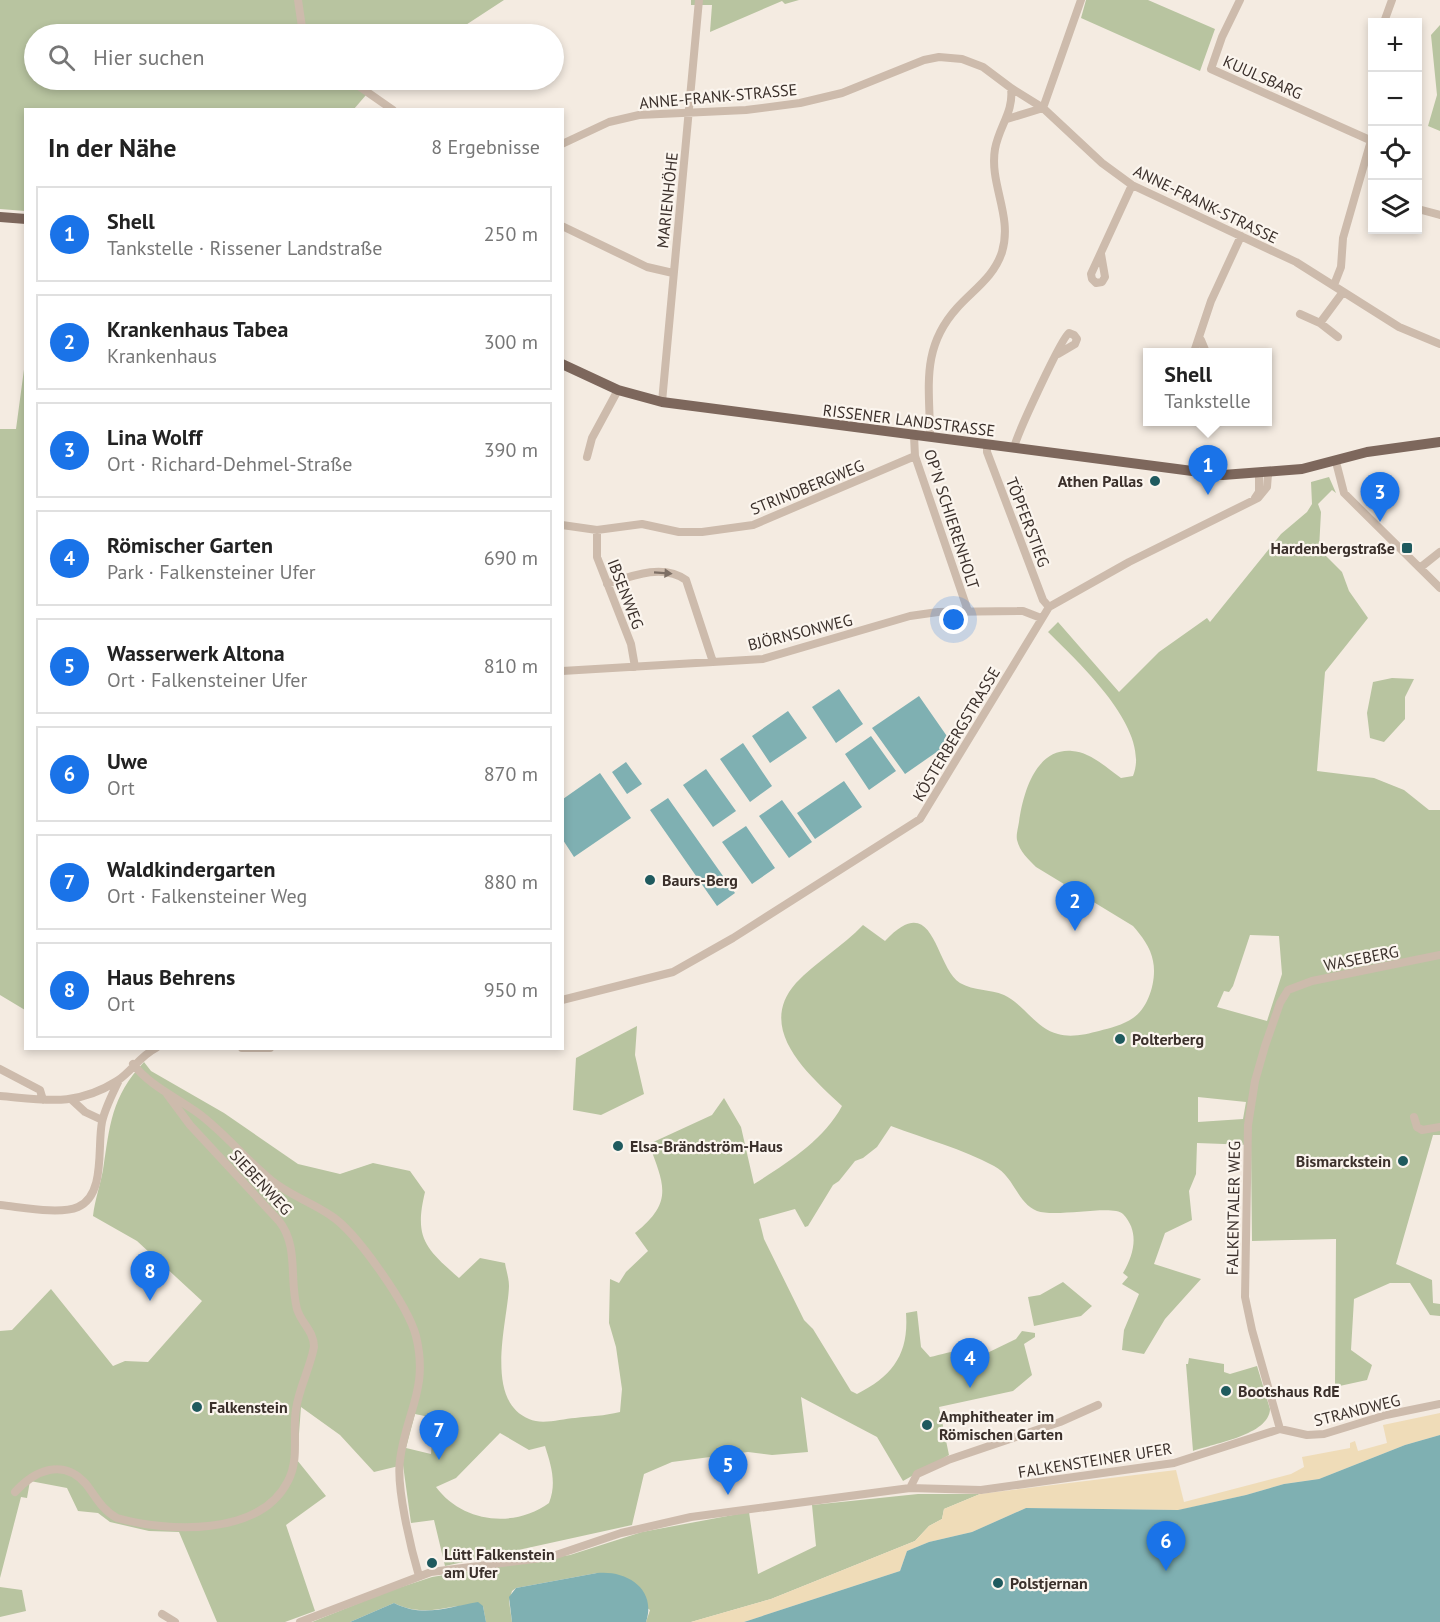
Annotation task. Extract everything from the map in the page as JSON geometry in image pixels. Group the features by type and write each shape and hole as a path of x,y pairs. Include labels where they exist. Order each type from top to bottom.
{"main road":[{"path":"0,217 24,219"},
{"name":"RISSENER LANDSTRASSE","path":"564,365 618,390 662,402 1223,475 1263,474 1336,462 1367,452 1440,442"}],"street":[{"path":"298,0 302,24"},
{"name":"MARIENHÖHE","path":"662,402 699,0"},
{"path":"1006,120 1043,108 1081,0"},
{"name":"KUULSBARG","path":"1240,0 1222,38 1211,69 1368,137"},
{"path":"1385,18 1392,0"},
{"name":"ANNE-FRANK-STRASSE","path":"564,143 609,122 639,115 746,110 800,103 842,93 912,63 939,57 973,62 1043,108 1102,163 1132,185 1296,262 1399,327 1440,344"},
{"path":"930,437 927,384 936,339 955,309 990,276 1003,246 1005,218 994,163 998,137 1012,106 1011,88"},
{"path":"364,90 390,108"},
{"path":"1334,285 1341,267 1343,238 1368,153"},
{"path":"1101,254 1132,185"},
{"path":"1422,210 1440,215"},
{"path":"564,227 647,267 673,273"},
{"path":"1196,348 1201,339 1211,301 1240,236"},
{"path":"1320,323 1343,292"},
{"path":"1300,314 1320,323 1338,337"},
{"path":"1201,339 1204,348"},
{"path":"1014,448 1018,431 1058,354"},
{"path":"587,457 592,438 618,390"},
{"name":"OP'N SCHIERENHOLT","path":"914,436 915,456 968,611"},
{"name":"TÖPFERSTIEG","path":"987,445 987,452 1043,600 1049,607"},
{"name":"STRINDBERGWEG","path":"564,525 597,530 642,525 679,532 702,532 753,525 915,456"},
{"path":"1336,462 1344,493 1440,588"},
{"name":"KÖSTERBERGSTRASSE","path":"564,999 673,972 733,938 920,819 1049,607 1129,562 1254,500 1259,492 1263,474"},
{"name":"IBSENWEG","path":"597,530 597,556 631,644 635,667"},
{"path":"1420,567 1440,552"},
{"path":"607,584 645,572 679,574 686,580 712,662"},
{"name":"BJÖRNSONWEG","path":"564,670 763,658 910,616 968,611 1023,611 1041,618"},
{"name":"WASEBERG","path":"1288,990 1312,981 1440,955"},
{"name":"FALKENTALER WEG","path":"1280,1428 1248,1312 1245,1228 1248,1125 1255,1081 1280,1002 1288,990"},
{"path":"0,1205 64,1210 84,1204 91,1195 97,1174 102,1120 119,1080 133,1064 153,1050"},
{"path":"133,1064 140,1073 167,1094 178,1099 223,1132 275,1183 332,1215 364,1249 406,1313 416,1334 421,1380 402,1448 399,1475 419,1576"},
{"path":"0,1069 40,1090 43,1100"},
{"path":"0,1096 72,1100 119,1080"},
{"name":"SIEBENWEG","path":"15,1492 36,1474 49,1469 66,1469 86,1484 102,1507 117,1518 168,1528 188,1528 229,1522 254,1514 267,1506 288,1482 295,1455 296,1407 314,1347 314,1338 297,1310 289,1237 279,1221 190,1125 167,1094"},
{"path":"72,1100 85,1112 102,1120"},
{"path":"1414,1117 1417,1127 1422,1130 1440,1127"},
{"name":"STRANDWEG","path":"1280,1428 1307,1435 1324,1434 1386,1415 1440,1404"},
{"path":"910,1488 917,1474 948,1460 1060,1422 1098,1405"},
{"name":"FALKENSTEINER UFER","path":"300,1622 419,1576 550,1557 627,1531 726,1510 910,1488 981,1490 1174,1463 1280,1428"},
{"path":"162,1614 175,1622"}],"green space":[{"path":"0,0 504,0 467,24 24,24 24,90 370,90 355,108 24,108 24,211 0,209"},
{"path":"691,0 799,0 785,4 782,1 710,32 712,5 691,5"},
{"path":"1086,0 1148,0 1215,29 1200,71 1081,18"},
{"path":"1440,25 1440,131 1428,126 1437,95 1431,35"},
{"path":"24,369 24,1009 0,995 0,429 16,429"},
{"path":"1329,477 1336,493 1332,490 1318,504 1321,512 1319,549 1342,572 1349,591 1368,618 1325,672 1317,771 1374,778 1404,790 1429,810 1440,810 1440,1135 1433,1135 1396,1264 1432,1280 1433,1303 1440,1304 1440,1316 1430,1315 1410,1283 1390,1283 1354,1299 1351,1350 1372,1365 1367,1380 1335,1387 1336,1239 1252,1241 1251,1145 1197,1143 1196,1174 1189,1191 1192,1220 1165,1233 1154,1264 1201,1279 1165,1319 1144,1354 1122,1350 1124,1330 1139,1294 1122,1284 1128,1277 1123,1273 1134,1243 1132,1228 1123,1214 1108,1210 1057,1213 1037,1211 1025,1202 1001,1170 957,1149 891,1126 877,1147 855,1161 833,1185 808,1226 805,1227 795,1209 759,1219 764,1239 804,1320 813,1329 851,1391 857,1394 870,1387 880,1380 896,1362 905,1340 906,1313 917,1311 921,1347 930,1357 964,1350 983,1355 1016,1339 1022,1331 1035,1333 1035,1337 1024,1344 1032,1375 1013,1391 939,1407 949,1455 903,1481 877,1437 801,1397 808,1452 772,1455 748,1452 672,1462 644,1474 632,1525 445,1566 434,1520 411,1523 403,1465 374,1472 340,1435 301,1407 297,1460 326,1496 286,1525 315,1611 285,1622 217,1622 179,1532 149,1531 110,1522 98,1513 78,1511 67,1488 30,1481 27,1498 21,1497 0,1578 0,1331 12,1330 51,1289 113,1366 125,1361 148,1362 202,1301 137,1241 93,1216 114,1112 125,1087 144,1062 151,1071 224,1113 298,1164 340,1174 373,1163 410,1171 425,1192 421,1221 422,1232 430,1250 438,1258 459,1278 480,1258 505,1263 509,1286 501,1358 502,1378 506,1395 515,1409 529,1419 540,1422 620,1412 622,1389 616,1347 609,1323 610,1279 619,1283 626,1272 648,1251 635,1233 656,1212 661,1202 662,1192 659,1171 649,1144 712,1115 724,1098 741,1127 754,1184 815,1141 842,1106 802,1066 791,1050 784,1034 781,1017 785,1000 796,983 863,925 885,941 902,927 914,923 924,927 932,936 951,974 960,983 1004,995 1043,1027 1058,1034 1068,1036 1094,1032 1125,1023 1139,1013 1151,992 1154,968 1150,951 1139,933 1133,926 1036,867 1022,852 1017,840 1021,811 1028,786 1040,765 1049,757 1059,752 1079,752 1098,761 1121,778 1133,776 1136,758 1132,738 1109,698 1093,678 1048,632 1058,622 1119,692 1159,652 1207,618 1210,622 1281,534 1307,512 1312,504 1311,482","holes":["1250,935 1279,936 1282,974 1267,1021 1217,1007 1224,991 1229,992","1198,1097 1246,1102 1243,1119 1198,1122","415,1414 434,1418 431,1454 406,1448","500,1433 529,1450 545,1446 551,1467 553,1488 549,1503 535,1511 504,1519 489,1518 460,1508 436,1487 456,1478"]},
{"path":"1392,678 1414,679 1405,697 1405,719 1384,742 1370,738 1367,713 1373,682"},
{"path":"637,1026 635,1055 644,1094 601,1115 573,1110 576,1058"},
{"path":"1063,1282 1092,1306 1081,1316 1034,1326 1028,1297 1040,1295"},
{"name":"Bootshaus RdE","path":"1189,1358 1224,1364 1224,1372 1230,1374 1257,1366 1270,1409 1267,1418 1251,1432 1193,1451 1186,1364"},
{"path":"918,1494 980,1494 944,1509 942,1519 929,1526 915,1541 771,1599 691,1622 646,1622 650,1610 597,1573 516,1588 512,1591 509,1601 512,1622 486,1622 483,1606 418,1610 394,1603 350,1622 312,1622 389,1591 432,1577 570,1555 642,1532 749,1512 758,1574 816,1546 812,1505"},
{"path":"0,1587 22,1590 26,1611 0,1617"}],"sand":[{"path":"1440,1413 1440,1435 1405,1445 1319,1479 1284,1484 1179,1510 1026,1508 972,1532 929,1542 907,1551 900,1571 744,1622 691,1622 771,1599 915,1541 929,1526 942,1519 944,1509 980,1494 1176,1470 1184,1502 1291,1474 1304,1467 1302,1457 1350,1448 1350,1443 1355,1441 1358,1451 1387,1443 1383,1425"}],"water":[{"path":"839,689 863,724 836,743 812,707"},
{"path":"919,696 951,742 905,774 872,728"},
{"path":"788,711 807,738 770,763 752,736"},
{"path":"871,736 896,771 869,790 845,754"},
{"path":"743,743 772,786 750,802 720,759"},
{"path":"626,762 642,784 627,794 612,772"},
{"path":"706,769 736,811 713,827 683,785"},
{"path":"600,773 631,818 574,857 564,842 564,798"},
{"path":"844,781 862,807 815,839 797,813"},
{"path":"668,798 735,893 717,906 650,810"},
{"path":"782,800 812,842 789,858 759,816"},
{"path":"746,826 775,868 752,884 722,842"},
{"path":"1440,1435 1440,1622 744,1622 900,1571 907,1551 929,1542 972,1532 1026,1508 1178,1510 1284,1484 1319,1479 1405,1445"},
{"path":"597,1573 619,1575 637,1584 647,1600 646,1622 512,1622 509,1597 516,1588"},
{"path":"478,1602 483,1606 486,1622 350,1622 394,1603 425,1611"}],"place":[{"name":"Athen Pallas","path":"1155,481"},
{"name":"Shell","path":"1208,495"},
{"name":"Lina Wolff","path":"1380,522"},
{"name":"Hardenbergstraße","path":"1407,548"},
{"name":"Baurs-Berg","path":"650,880"},
{"name":"Krankenhaus Tabea","path":"1075,931"},
{"name":"Polterberg","path":"1120,1039"},
{"name":"Elsa-Brändström-Haus","path":"618,1146"},
{"name":"Bismarckstein","path":"1403,1161"},
{"name":"Haus Behrens","path":"150,1301"},
{"name":"Römischer Garten","path":"970,1388"},
{"name":"Bootshaus RdE","path":"1226,1391"},
{"name":"Falkenstein","path":"197,1407"},
{"name":"Amphitheater im Römischen Garten","path":"927,1425"},
{"name":"Waldkindergarten","path":"439,1460"},
{"name":"Wasserwerk Altona","path":"728,1495"},
{"name":"Lütt Falkenstein am Ufer","path":"432,1563"},
{"name":"Uwe","path":"1166,1571"},
{"name":"Polstjernan","path":"998,1583"}]}
